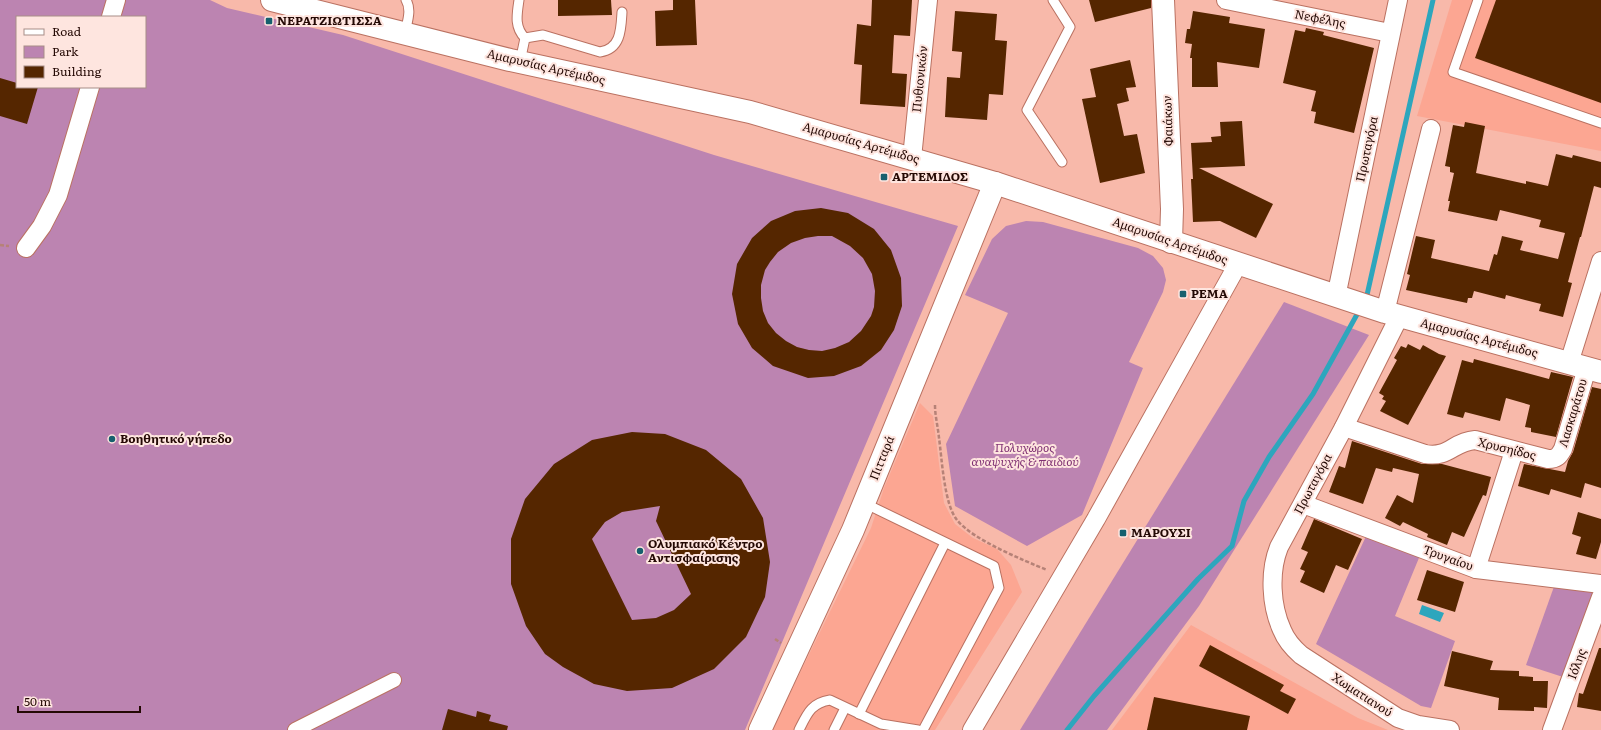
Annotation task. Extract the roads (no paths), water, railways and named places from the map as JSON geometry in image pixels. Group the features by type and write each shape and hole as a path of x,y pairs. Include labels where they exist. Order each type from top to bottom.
{"main road":[{"name":"Αμαρυσίας Αρτέμιδος","path":"272,0 520,62 750,112 995,183 1385,313 1586,367"},
{"name":"Φαιάκων","path":"1163,0 1172,209 1172,242"},
{"name":"Πιτταρά","path":"760,730 853,530 995,183"}],"street":[{"path":"111,16 116,0"},
{"name":"Πυθιονικών","path":"912,158 928,0"},
{"name":"Νεφέλης","path":"1226,0 1390,33"},
{"name":"Πρωταγόρα","path":"1343,299 1390,33 1398,0"},
{"path":"26,248 42,226 58,195 90,88"},
{"name":"Πρωταγόρα","path":"1301,655 1290,644 1282,630 1276,607 1272,575 1274,560 1279,547 1344,427 1385,313 1431,129"},
{"name":"Λασκαράτου","path":"1557,458 1563,449 1586,367 1601,261"},
{"path":"972,730 1062,576 1238,264"},
{"name":"Χρυσηίδος","path":"1344,427 1429,455 1444,454 1465,441 1475,440 1548,459 1557,458"},
{"path":"1476,569 1514,451"},
{"name":"Τρυγαίου","path":"1303,504 1476,569 1601,584"},
{"name":"Ιόλης","path":"1552,730 1601,597"},
{"name":"Χωματιανού","path":"1301,655 1398,718 1418,725 1450,730"},
{"path":"295,730 394,680"}],"lane":[{"path":"405,33 409,12 409,5 406,0"},
{"path":"519,0 517,17 518,29 525,38 520,62"},
{"path":"1053,0 1070,27 1027,110 1062,162"},
{"path":"1478,0 1453,72 1601,123"},
{"path":"525,38 543,35 600,52 606,51 617,43 620,35 622,12"},
{"path":"864,503 994,566 998,588 923,730"},
{"path":"859,714 945,543"},
{"path":"799,730 814,705 830,700 859,714 879,727 918,730"},
{"path":"834,730 845,708"}],"water":[{"path":"1422,605 1444,613 1440,622 1419,614"}],"waterway":[{"path":"1364,300 1367,295 1433,0"},
{"path":"1067,730 1094,696 1198,579 1232,546 1244,501 1269,457 1313,394 1360,309"}],"place":[{"name":"ΝΕΡΑΤΖΙΩΤΙΣΣΑ","path":"269,21"},
{"name":"ΑΡΤΕΜΙΔΟΣ","path":"884,177"},
{"name":"ΡΕΜΑ","path":"1183,294"},
{"name":"Βοηθητικό γήπεδο","path":"112,439"},
{"name":"ΜΑΡΟΥΣΙ","path":"1123,533"},
{"name":"Ολυμπιακό Κέντρο Αντισφαίρισης","path":"640,551"}],"park label":[{"name":"Πολυχώρος αναψυχής & παιδιού","path":"1025,455"}]}
